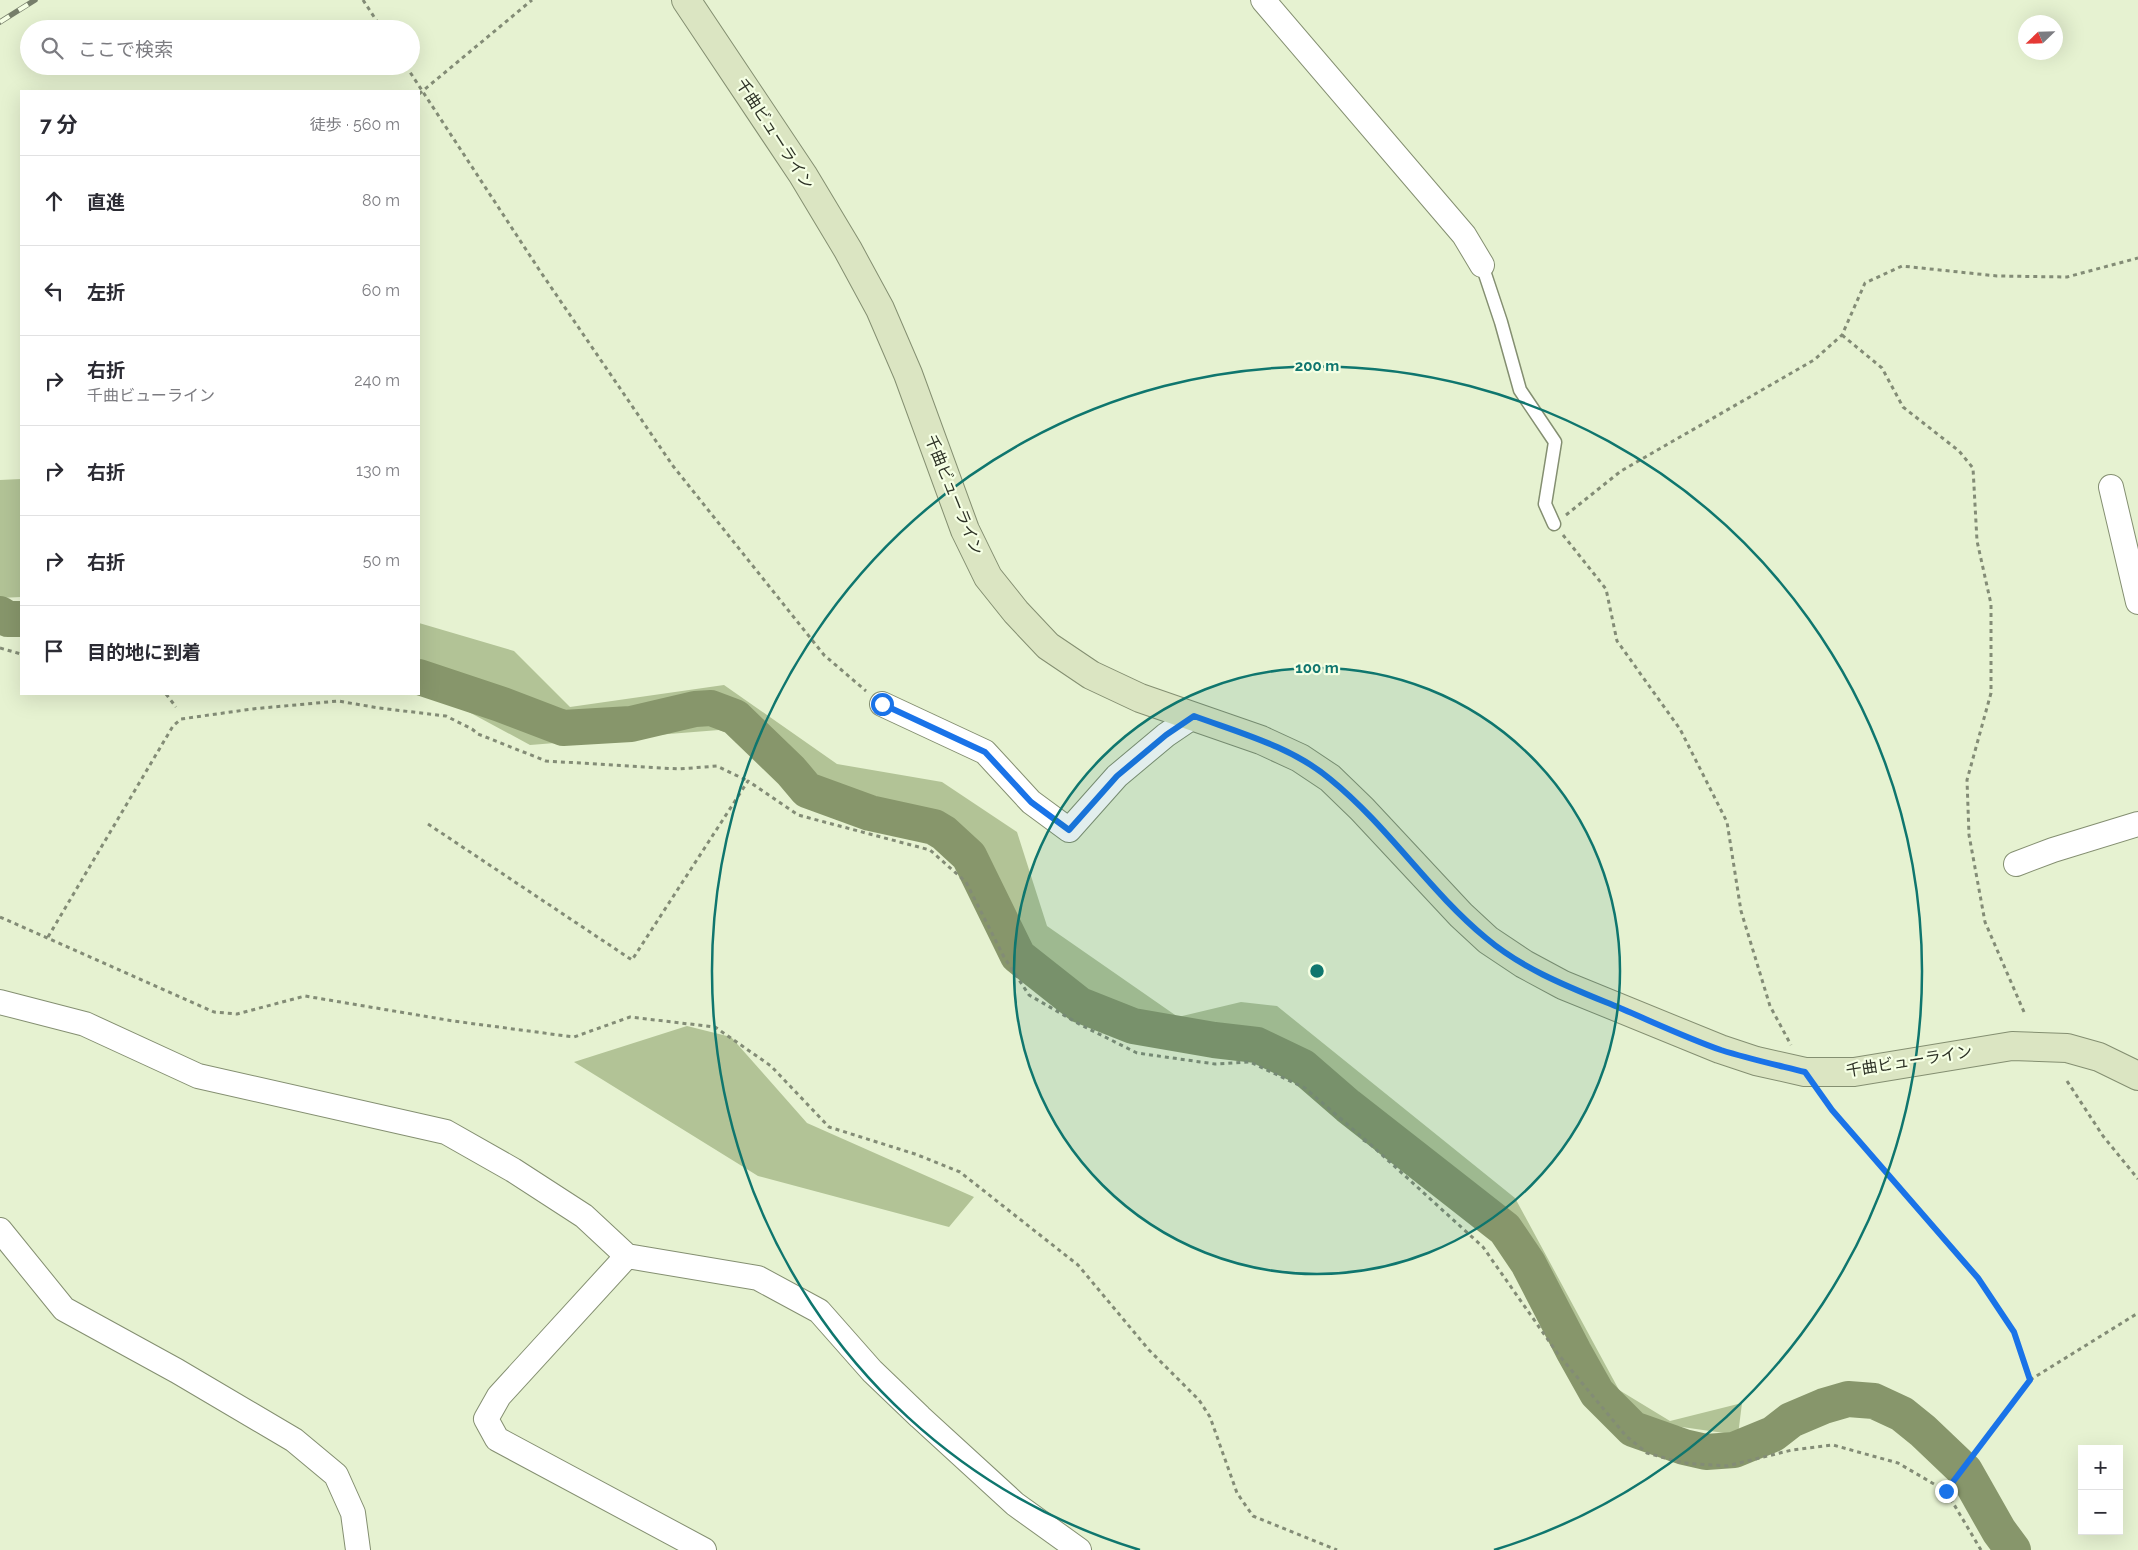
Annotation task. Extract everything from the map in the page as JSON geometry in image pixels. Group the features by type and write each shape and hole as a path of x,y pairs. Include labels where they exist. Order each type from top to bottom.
{"street":[{"name":"千曲ビューライン","path":"686,0 803,175 848,250 880,309 908,374 965,530 988,577 1016,612 1048,646 1084,670 1140,698 1269,744 1300,758 1330,778 1362,809 1461,916 1488,940 1524,964 1563,985 1720,1049 1756,1061 1805,1072 1854,1072 2012,1046 2066,1048 2099,1057 2138,1076"},
{"path":"1263,0 1464,235 1482,265"},
{"path":"2110,487 2138,602"},
{"path":"882,704 985,752 1031,802 1069,830 1117,776 1166,735 1194,716"},
{"path":"2016,864 2053,850 2138,824"},
{"path":"0,1002 85,1024 198,1076 446,1132 513,1170 584,1216 627,1256 758,1278 819,1312 872,1370 920,1417 1016,1504 1078,1550"},
{"path":"0,1230 64,1309 178,1371 294,1440 336,1475 353,1513 358,1550"},
{"path":"627,1256 499,1396 486,1420 497,1440 704,1550"}],"lane":[{"path":"1482,265 1501,322 1520,390 1555,442 1545,504 1554,524"}],"path":[{"path":"363,0 376,20"},
{"path":"532,0 421,93 673,466 824,655 882,704"},
{"path":"411,75 419,90"},
{"path":"2030,1380 2014,1332 1978,1278 1832,1110 1805,1072 1770,1006 1741,911 1727,822 1680,729 1616,641 1606,589 1554,524 1621,471 1814,360 1842,335 1865,283 1902,266 1997,276 2067,277 2138,258"},
{"path":"1842,335 1882,368 1903,407 1959,452 1973,468 1977,541 1991,604 1991,693 1966,780 1969,835 1985,922 2024,1012"},
{"path":"0,648 20,654"},
{"path":"167,695 176,708"},
{"path":"48,937 172,726 180,719 252,709 338,701 446,716 472,728 478,734 546,761 679,769 716,766 748,781 798,815 930,850 966,882 1004,957 1029,995 1081,1025 1138,1053 1215,1064 1250,1062 1305,1088 1369,1143 1483,1247 1558,1354 1626,1436 1648,1453 1683,1463 1727,1466 1792,1450 1833,1445 1898,1463 1946,1491 1981,1550"},
{"path":"428,824 632,960 748,781"},
{"path":"0,917 214,1012 237,1014 305,996 453,1021 574,1037 630,1017 715,1026 771,1066 829,1126 915,1154 960,1172 1078,1265 1149,1350 1199,1400 1210,1417 1237,1494 1253,1516 1337,1550"},
{"path":"2067,1082 2104,1136 2138,1179"},
{"path":"1363,1140 1369,1143"},
{"path":"1946,1491 2030,1380 2138,1313"}],"green space":[{"path":"20,479 20,597 0,598 0,480"},
{"path":"420,623 514,651 570,707 724,685 837,764 942,782 1017,832 1047,926 1178,1017 1241,1002 1277,1006 1515,1198 1619,1390 1670,1421 1742,1403 1738,1435 1640,1421 1589,1365 1501,1214 1316,1060 1214,1040 1088,990 1016,939 991,886 945,822 849,801 816,786 782,751 719,730 530,745 420,686"},
{"path":"687,1026 731,1037 807,1123 974,1197 949,1227 758,1176 574,1062"}],"waterway":[{"path":"0,614 8,619 20,619"},
{"path":"420,677 500,704 563,728 631,724 695,709 711,708 735,717 791,771 807,790 870,813 934,827 944,833 969,856 1018,956 1080,1005 1133,1026 1214,1040 1257,1045 1303,1067 1348,1106 1505,1229 1528,1263 1597,1393 1633,1429 1684,1447 1706,1452 1734,1450 1773,1434 1791,1420 1824,1406 1848,1399 1874,1401 1902,1414 1965,1471 1999,1531 2013,1550"}],"railway":[{"path":"0,22 35,0"}],"route":[{"path":"882,704 985,752 1031,802 1069,830 1117,776 1166,735 1194,716 1261,740 1300,758 1330,778 1362,809 1461,916 1488,940 1524,964 1563,985 1720,1049 1756,1061 1805,1072 1832,1110 1978,1278 2014,1332 2030,1380 1946,1491"}]}
